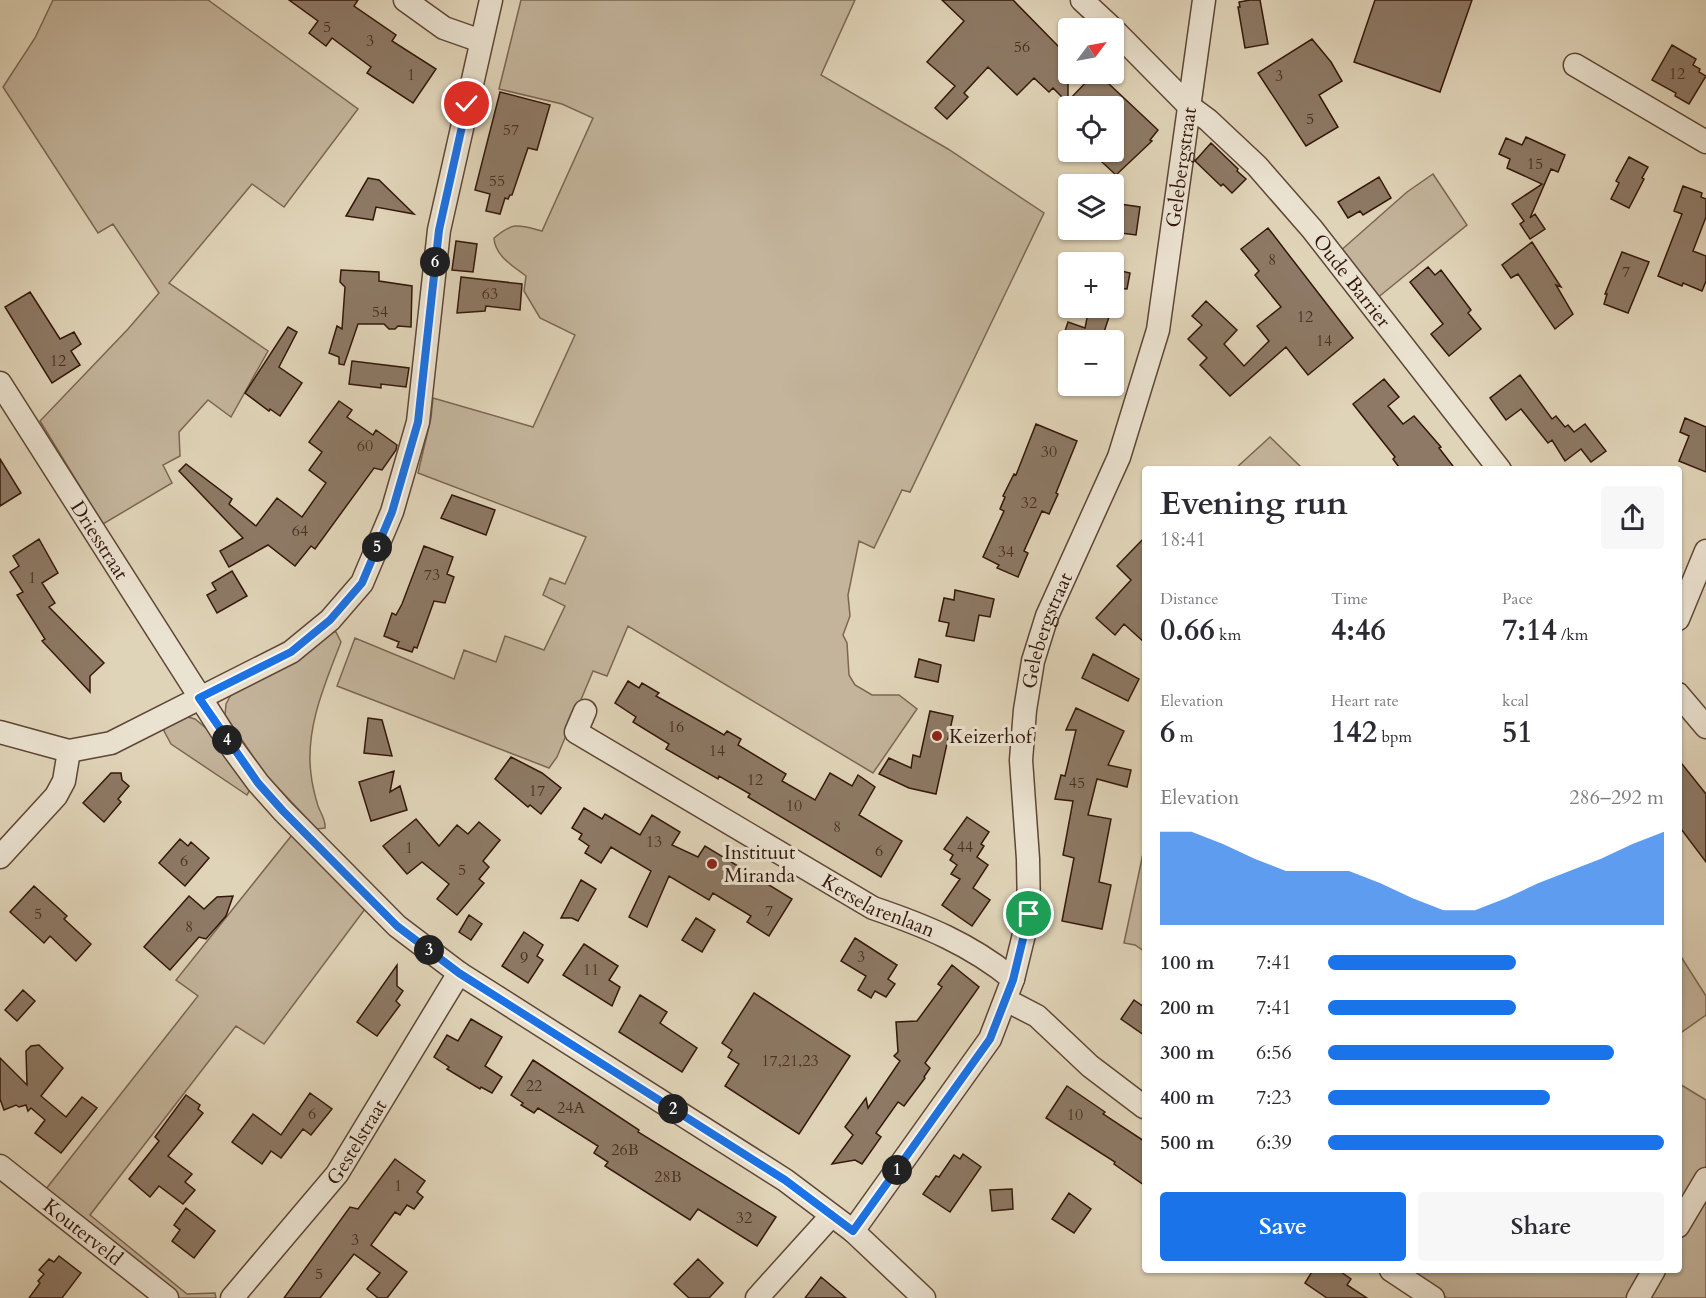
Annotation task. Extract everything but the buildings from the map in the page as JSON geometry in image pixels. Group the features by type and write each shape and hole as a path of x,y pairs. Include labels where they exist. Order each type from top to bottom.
{"street":[{"path":"405,0 444,28 481,41"},
{"path":"0,732 69,751 111,743 291,652 330,620 362,583 392,512 418,422 439,230 491,0"},
{"name":"Oude Barrier","path":"1082,0 1101,18"},
{"name":"Gelebergstraat","path":"853,1231 990,1039 1010,990 1029,914 1028,859 1021,760 1025,711 1033,661 1047,615 1119,457 1158,330 1204,0"},
{"name":"Oude Barrier","path":"1124,40 1189,105 1257,166 1312,229 1497,466"},
{"path":"1575,65 1706,142"},
{"name":"Driesstraat","path":"0,383 232,749 283,811 397,926 459,973 785,1180 853,1231 924,1298"},
{"path":"1682,609 1706,551"},
{"path":"1682,699 1706,727"},
{"name":"Kerselarenlaan","path":"585,711 576,732 873,908 916,922 957,941 993,963 1010,990"},
{"path":"0,857 56,796 64,781 69,751"},
{"name":"Gestelstraat","path":"232,1298 337,1174 459,973"},
{"path":"1010,990 1090,1066 1142,1105"},
{"name":"Kouterveld","path":"0,1166 167,1298"},
{"path":"1682,1220 1706,1179"},
{"path":"757,1298 831,1216"},
{"path":"1396,1273 1433,1298"},
{"path":"1638,1298 1652,1273"}],"shaded area":[{"path":"53,0 208,0 358,109 284,207 252,184 169,283 268,351 231,417 208,400 179,432 180,456 163,465 172,483 103,524 40,421 128,329 159,293 113,224 98,233 3,87 35,38"},
{"path":"521,0 855,0 821,75 948,149 1044,213 910,492 902,490 874,548 859,541 848,595 850,616 843,635 847,643 849,675 855,685 872,695 899,695 917,709 873,773 628,626 607,676 593,671 557,757 549,768 337,686 355,638 454,679 464,650 496,662 505,636 544,650 565,606 543,595 550,578 565,584 586,537 418,473 431,418 433,398 533,427 575,335 540,318 524,291 526,276 501,255 494,238 507,229 517,226 542,231 593,118 562,104 499,89"},
{"path":"1433,174 1467,225 1376,299 1339,252 1407,192"},
{"path":"1270,437 1300,466 1238,466"},
{"path":"331,632 336,632 341,642 318,706 311,740 312,782 325,825 325,828 317,829 265,774 225,715 226,704 232,693"},
{"path":"184,716 195,719 207,729 250,790 247,795 171,744 164,731 166,722"},
{"path":"292,835 365,909 264,1044 236,1026 90,1215 187,1294 215,1293 216,1298 179,1298 46,1189 198,996 176,980"},
{"path":"1142,858 1142,950 1135,945 1124,943"},
{"path":"1682,958 1706,996 1706,1015 1682,1032"},
{"path":"1682,1085 1706,1100 1706,1171 1682,1211"},
{"path":"1706,1186 1706,1298 1643,1298 1657,1273 1682,1273 1682,1229"},
{"path":"1408,1273 1648,1273 1634,1298 1447,1298"}],"place":[{"name":"Keizerhof","path":"937,736"},
{"name":"Instituut Miranda","path":"712,864"}],"route":[{"path":"467,104 439,230 418,422 392,512 362,583 330,620 291,652 199,698 232,749 283,811 397,926 459,973 785,1180 853,1231 990,1039 1013,980 1029,914"}]}
